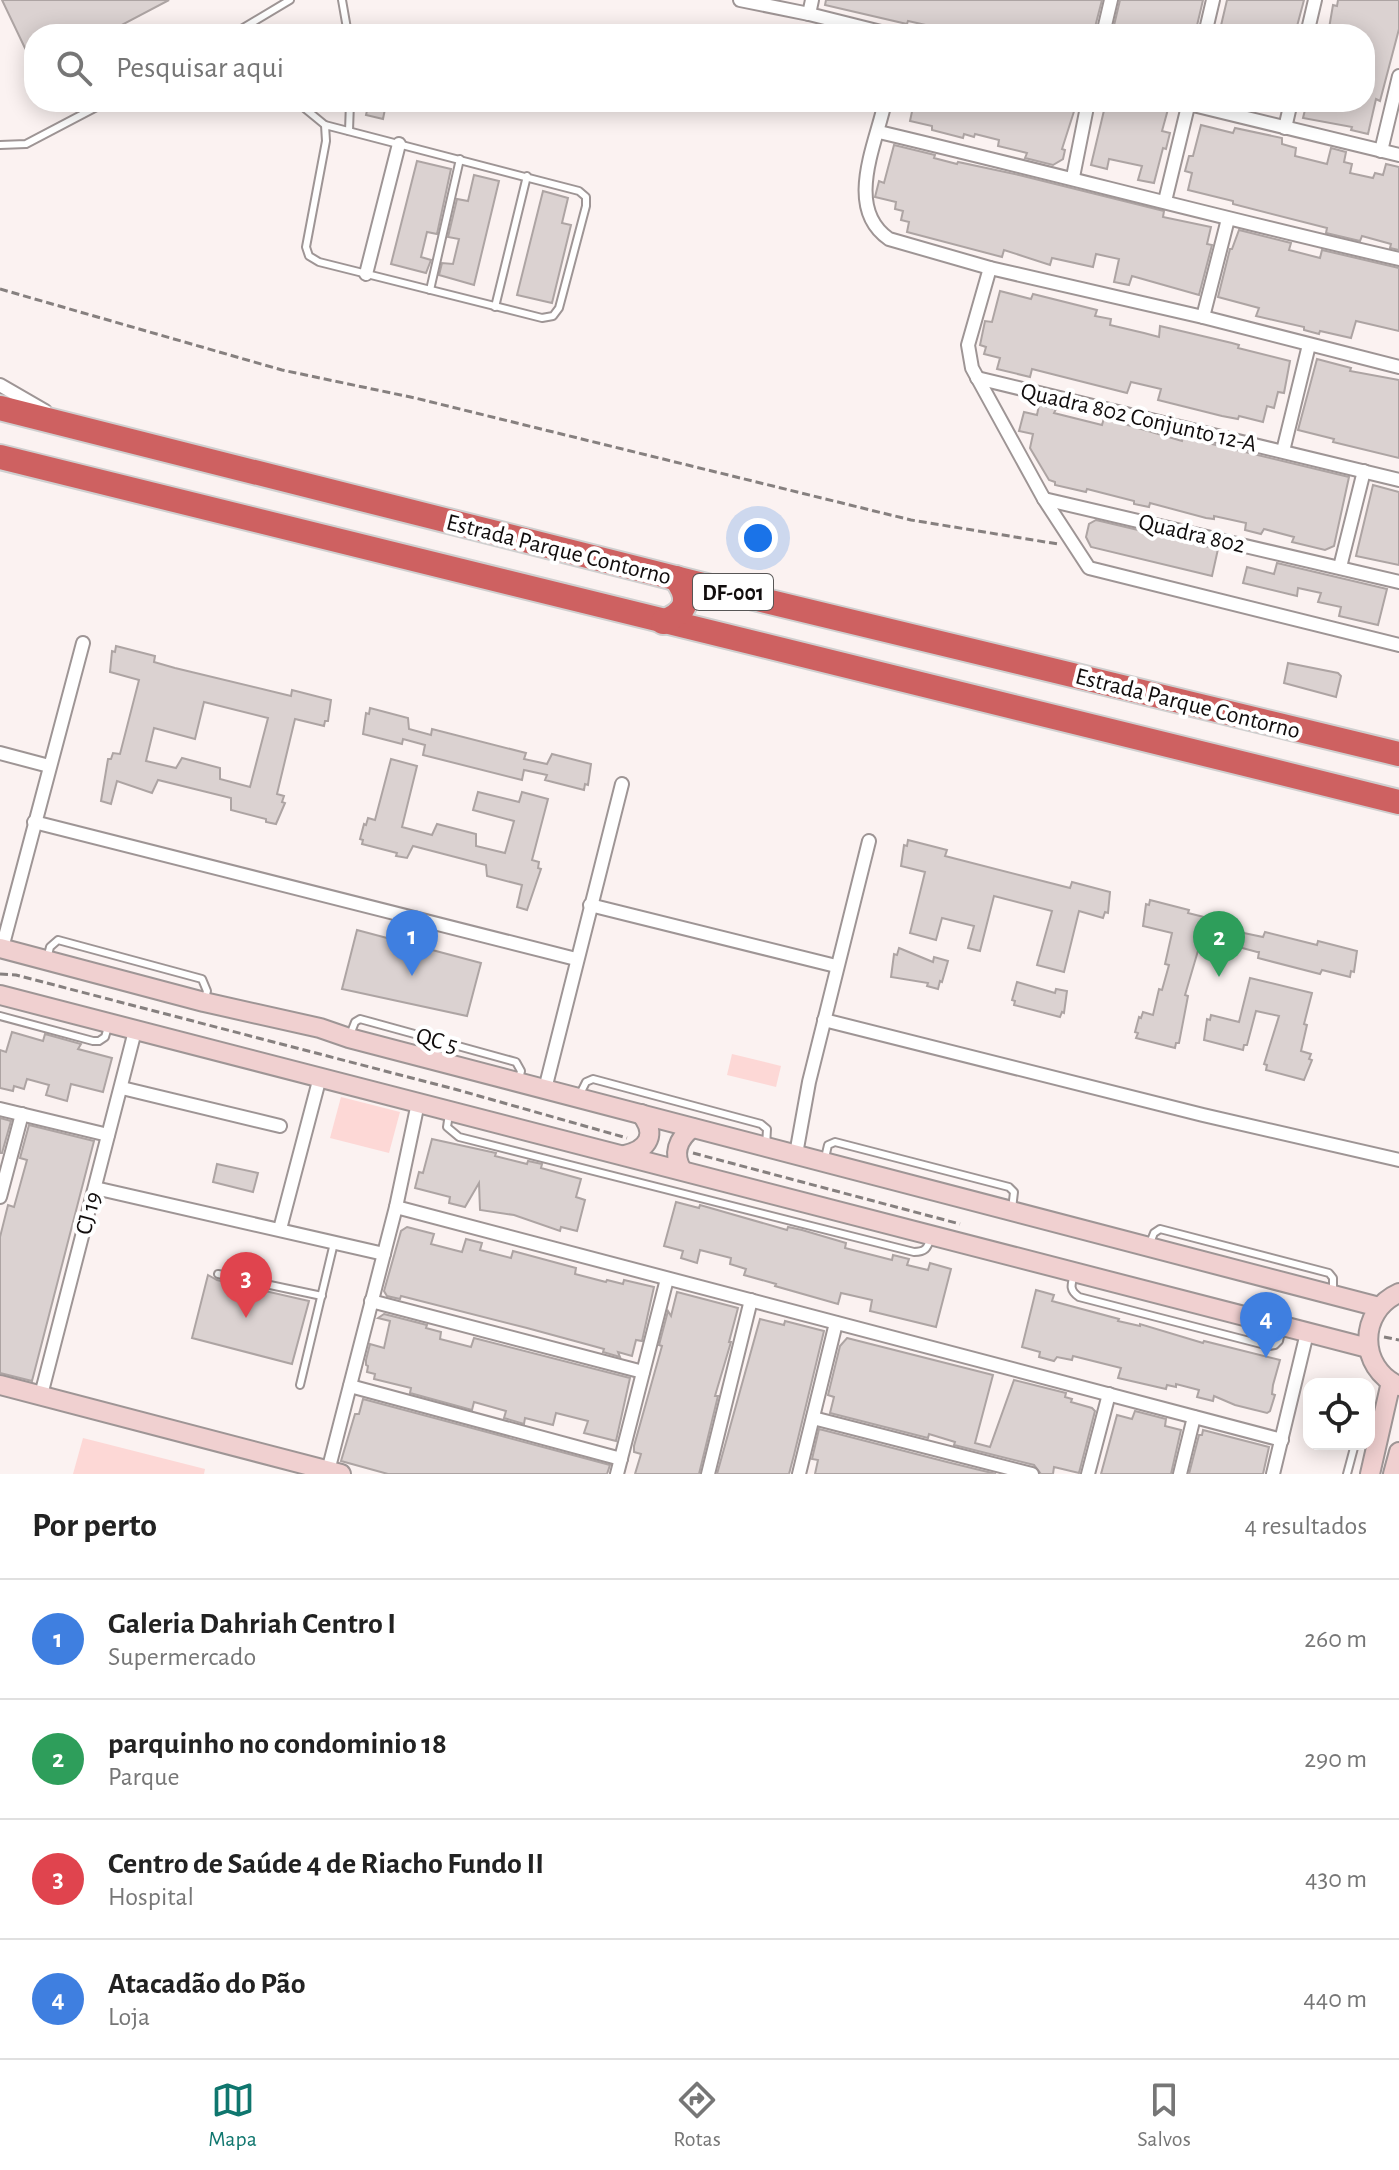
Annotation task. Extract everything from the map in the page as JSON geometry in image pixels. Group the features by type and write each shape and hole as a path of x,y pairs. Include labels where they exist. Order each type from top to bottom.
{"highway":[{"name":"Estrada Parque Contorno","path":"0,408 766,601 1399,754"},
{"name":"Estrada Parque Contorno","path":"0,457 1332,788 1399,802"},
{"path":"663,622 673,618 684,607 684,589 676,578"},
{"path":"754,642 748,631 748,623 754,610 766,601"}],"main road":[{"path":"1,948 204,1002 320,1028 1012,1213 1379,1307"},
{"path":"0,995 1307,1333 1368,1341"},
{"path":"625,1155 638,1152 646,1143 649,1125 641,1114"},
{"path":"682,1170 677,1162 678,1149 683,1135 692,1128"},
{"path":"1375,1427 1395,1384 1372,1362 1368,1341 1371,1319 1379,1307 1399,1293"},
{"path":"0,1385 334,1472"},
{"path":"1370,1474 1373,1450"},
{"path":"1393,1474 1399,1452"}],"street":[{"path":"740,0 849,24"},
{"path":"809,14 812,0"},
{"path":"1105,24 1111,0"},
{"path":"1207,24 1213,0"},
{"path":"1309,24 1315,0"},
{"path":"1381,151 1399,76"},
{"path":"883,112 865,190 866,211 880,233 889,239 990,268 1203,317 1399,367"},
{"path":"1073,177 1086,112"},
{"path":"1165,201 1187,112"},
{"path":"1224,112 1399,155"},
{"path":"1285,128 1289,112"},
{"path":"879,132 1399,259"},
{"path":"366,274 399,144"},
{"path":"1203,317 1228,219"},
{"path":"977,378 969,358 968,345 990,268"},
{"path":"1283,451 1309,345"},
{"name":"Quadra 802 Conjunto 12-A","path":"977,378 1399,480"},
{"name":"Quadra 802 Conjunto 12-A","path":"977,378 1044,499 1073,547 1093,571 1399,645"},
{"path":"0,385 68,425"},
{"path":"1364,471 1340,567 1399,582"},
{"name":"Quadra 802","path":"1044,499 1340,567"},
{"path":"1,948 83,643"},
{"path":"0,753 49,766"},
{"path":"545,1089 622,784"},
{"path":"34,822 576,959"},
{"path":"796,1154 836,966 869,841"},
{"path":"590,905 836,966"},
{"path":"824,1020 1203,1115 1399,1160"},
{"name":"CJ 19","path":"41,1395 135,1031"},
{"path":"280,1229 320,1077"},
{"path":"122,1088 280,1126"},
{"path":"334,1472 350,1386 396,1207 418,1103"},
{"path":"0,1109 108,1135"},
{"path":"0,1197 22,1114"},
{"path":"95,1188 384,1254"},
{"path":"396,1207 1282,1440"},
{"path":"617,1474 667,1279"},
{"path":"708,1474 751,1300"},
{"path":"371,1301 643,1372"},
{"path":"799,1474 836,1323"},
{"path":"1273,1474 1307,1333"},
{"path":"350,1386 621,1459"},
{"path":"1088,1474 1109,1394"},
{"path":"1180,1474 1194,1417"},
{"path":"813,1418 1032,1474"}],"lane":[{"path":"250,24 290,0"},
{"path":"342,0 346,24"},
{"path":"0,145 26,144 87,112"},
{"path":"309,112 325,125 579,191 586,197 586,206 559,308 553,316 542,318 319,262 306,251 326,141 325,125"},
{"path":"349,131 350,112"},
{"path":"430,290 460,159"},
{"path":"495,307 527,176"},
{"path":"0,1016 99,1041 105,1037 108,1024"},
{"path":"578,1098 586,1082 593,1079 761,1124 767,1129 766,1146"},
{"path":"449,1111 447,1127 459,1137 914,1252 927,1248 932,1235"},
{"path":"300,1385 334,1243"},
{"path":"218,1274 322,1296"},
{"path":"1347,1474 1353,1450"}],"path":[{"path":"0,289 282,370 415,398 911,520 1073,547"},
{"path":"0,974 16,975 458,1090 646,1143"},
{"path":"320,1028 323,1056"},
{"path":"678,1149 969,1227"},
{"path":"1368,1341 1399,1340"}],"shaded area":[{"path":"732,1054 781,1066 776,1087 727,1075"},
{"path":"341,1097 400,1112 389,1153 330,1138"},
{"path":"83,1438 205,1469 204,1474 73,1474"}],"building":[{"path":"2,0 169,0 123,24 24,24 24,46"},
{"path":"826,0 1102,0 1096,24 921,24 908,21 907,24 825,5"},
{"path":"1120,0 1203,0 1197,24 1114,24"},
{"path":"1227,0 1304,0 1298,24 1221,24"},
{"path":"1338,0 1399,0 1399,29 1380,101 1376,99 1375,103 1375,24 1330,24 1333,5 1337,6"},
{"path":"367,112 384,112 383,119 366,115"},
{"path":"912,112 1074,112 1062,149 1065,150 1063,159 1053,165 1025,158 1027,153 998,146 999,140 975,134 974,137 964,134 963,138 910,121"},
{"path":"1104,112 1167,112 1162,131 1170,133 1154,183 1138,180 1142,166 1109,159 1107,169 1091,165"},
{"path":"1304,112 1373,112 1368,134 1351,130 1352,127 1303,118"},
{"path":"1201,125 1233,133 1235,128 1282,138 1282,144 1296,148 1295,156 1327,164 1331,148 1346,152 1344,162 1352,164 1350,173 1373,178 1375,173 1383,175 1386,164 1399,167 1399,250 1390,248 1391,244 1362,236 1360,241 1326,233 1327,228 1188,190 1192,173 1185,171 1189,156 1193,156"},
{"path":"894,145 957,164 1019,175 1164,211 1163,217 1211,227 1207,244 1212,245 1199,295 1132,276 1129,285 1114,282 1119,259 1096,254 1093,267 1052,258 1050,265 1004,250 1002,257 907,232 909,222 901,220 903,211 895,209 896,202 875,197 879,181 884,183"},
{"path":"417,161 451,169 437,234 427,232 421,257 431,260 426,273 391,264"},
{"path":"474,175 499,181 474,285 439,275 442,263 453,264 459,239 448,237 457,199 468,201"},
{"path":"543,191 568,198 562,223 571,225 552,303 517,295"},
{"path":"1239,230 1291,243 1289,250 1320,258 1322,250 1399,268 1399,331 1356,321 1351,338 1320,331 1319,334 1304,330 1304,327 1256,316 1259,308 1218,297 1230,249"},
{"path":"1000,291 1031,299 1033,294 1097,310 1095,316 1111,319 1110,325 1159,337 1160,326 1290,361 1284,393 1278,392 1274,408 1267,406 1263,422 1239,416 1238,419 1222,416 1158,400 1161,389 1131,382 1127,393 1032,369 1030,377 997,369 1000,358 984,354 986,347 980,345 985,321 992,322"},
{"path":"1317,359 1351,368 1350,371 1399,380 1399,458 1298,430"},
{"path":"1039,405 1056,409 1054,413 1102,425 1104,418 1182,441 1183,437 1349,477 1334,546 1325,550 1292,542 1294,537 1264,529 1261,534 1245,530 1246,523 1214,516 1214,519 1206,518 1150,503 1149,507 1087,489 1086,492 1055,485 1030,448 1033,434 1019,431 1024,412 1037,415"},
{"path":"1373,485 1399,492 1399,565 1356,556"},
{"path":"1096,520 1218,549 1212,576 1091,547 1086,537 1089,524"},
{"path":"1277,563 1387,589 1378,625 1339,616 1341,607 1318,602 1321,593 1298,588 1297,596 1243,583 1247,567 1274,574"},
{"path":"116,646 155,656 154,662 175,668 291,696 292,690 331,700 328,721 324,726 295,719 277,794 284,796 282,802 285,803 276,824 231,810 231,798 158,780 152,793 117,781 111,804 101,801 108,759 113,753 120,754 139,680 110,672 112,651 115,652","holes":["204,702 268,718 250,787 220,779 220,768 182,758 176,768 146,761 154,728 195,739"]},
{"path":"1288,663 1338,673 1341,676 1336,697 1284,683"},
{"path":"370,708 408,718 409,729 431,735 432,729 526,753 524,759 547,764 552,754 591,764 588,785 585,784 584,790 545,780 547,775 524,770 522,780 423,755 425,745 403,739 402,744 363,734 366,713 369,714"},
{"path":"391,759 417,766 402,827 432,835 437,824 476,834 476,846 505,853 514,821 473,810 478,792 519,802 522,792 548,799 532,860 539,862 538,868 541,869 527,910 517,907 522,885 487,876 486,865 413,846 407,858 362,844 363,840 360,839 364,824 368,818 375,820"},
{"path":"908,840 947,850 945,856 1070,888 1072,882 1110,892 1108,913 1105,912 1103,918 1079,911 1064,972 1037,965 1052,911 994,896 980,951 968,948 974,926 942,918 936,940 910,933 925,872 901,866 904,845 907,846"},
{"path":"1150,900 1240,926 1239,932 1263,937 1265,932 1357,951 1354,972 1351,971 1350,977 1322,970 1320,974 1258,958 1259,952 1235,946 1233,952 1200,944 1185,995 1188,996 1179,1043 1175,1048 1136,1038 1139,1017 1143,1012 1153,1015 1169,965 1165,964 1172,933 1143,926 1146,904 1149,905"},
{"path":"357,930 481,963 467,1016 342,989"},
{"path":"899,948 933,962 934,957 948,961 938,989 927,986 928,983 891,977 894,954 897,955"},
{"path":"1250,978 1312,993 1301,1051 1311,1054 1309,1059 1312,1060 1304,1080 1266,1070 1267,1065 1264,1064 1279,1016 1256,1011 1243,1050 1204,1040 1207,1019 1210,1020 1211,1015 1239,1022"},
{"path":"1017,982 1055,993 1056,989 1067,991 1064,1013 1060,1017 1014,1005 1015,1001 1012,1000"},
{"path":"12,1032 43,1041 45,1034 81,1044 78,1049 112,1058 103,1092 71,1084 67,1101 46,1095 49,1085 27,1079 24,1089 14,1086 13,1091 0,1088 0,1050 6,1052"},
{"path":"0,1118 11,1121 2,1153 0,1153"},
{"path":"29,1125 94,1141 32,1381 0,1373 0,1237 8,1205 14,1207 27,1160 20,1158"},
{"path":"432,1139 496,1153 495,1156 527,1164 528,1161 542,1164 541,1168 581,1179 576,1197 585,1200 577,1231 561,1227 560,1231 514,1215 480,1210 479,1183 465,1207 449,1203 450,1197 415,1188 419,1172 423,1173"},
{"path":"217,1164 258,1173 253,1192 213,1182"},
{"path":"676,1202 699,1208 700,1205 787,1230 788,1227 802,1230 846,1243 845,1248 892,1260 893,1255 909,1259 907,1265 928,1270 930,1263 951,1269 936,1327 870,1311 872,1300 841,1293 838,1304 775,1286 744,1275 746,1269 730,1264 731,1258 700,1250 697,1263 681,1258 683,1251 664,1246"},
{"path":"407,1227 434,1234 431,1244 462,1252 466,1239 482,1243 480,1250 511,1258 513,1251 576,1268 575,1274 606,1282 623,1284 624,1280 654,1287 642,1341 636,1340 632,1356 618,1352 620,1357 603,1352 604,1349 527,1328 401,1296 400,1299 387,1296 384,1291 401,1231"},
{"path":"208,1275 217,1280 309,1301 292,1364 192,1338"},
{"path":"1036,1290 1054,1295 1052,1301 1118,1321 1280,1360 1270,1411 1267,1413 1235,1405 1214,1396 1213,1401 1197,1397 1199,1390 1176,1384 1176,1387 1167,1385 1166,1389 1118,1378 1121,1368 1073,1356 1072,1360 1057,1357 1054,1361 1039,1357 1040,1352 1022,1347"},
{"path":"677,1292 738,1308 731,1342 715,1396 718,1396 699,1474 635,1474 641,1454 634,1452 634,1446 662,1346 659,1345 668,1311 671,1316"},
{"path":"384,1314 427,1325 426,1328 441,1332 440,1339 471,1347 474,1338 630,1378 616,1441 584,1433 588,1421 556,1413 553,1425 525,1418 524,1424 504,1418 506,1411 474,1402 472,1410 410,1393 411,1388 374,1379 375,1374 367,1372 366,1360 370,1344 384,1348 390,1321 378,1318"},
{"path":"760,1319 784,1325 785,1321 824,1331 789,1474 717,1474"},
{"path":"847,1338 993,1375 975,1443 990,1447 1014,1380 1066,1393 1065,1397 1072,1399 1071,1402 1092,1408 1095,1411 1079,1473 1054,1467 1053,1474 1041,1474 1034,1465 954,1445 955,1442 929,1434 928,1438 830,1413 834,1397 828,1395 840,1346"},
{"path":"363,1399 610,1465 607,1474 388,1474 341,1461 355,1414 359,1414"},
{"path":"1135,1411 1166,1419 1165,1426 1181,1430 1171,1474 1101,1474 1117,1415 1132,1419"},
{"path":"819,1429 996,1474 815,1474 818,1460 812,1459"},
{"path":"1203,1430 1269,1447 1263,1474 1189,1474"}],"place":[{"name":"Galeria Dahriah Centro I","path":"412,976"},
{"name":"parquinho no condominio 18","path":"1219,977"},
{"name":"Centro de Saúde 4 de Riacho Fundo II","path":"246,1318"},
{"name":"Atacadão do Pão","path":"1266,1358"}]}
